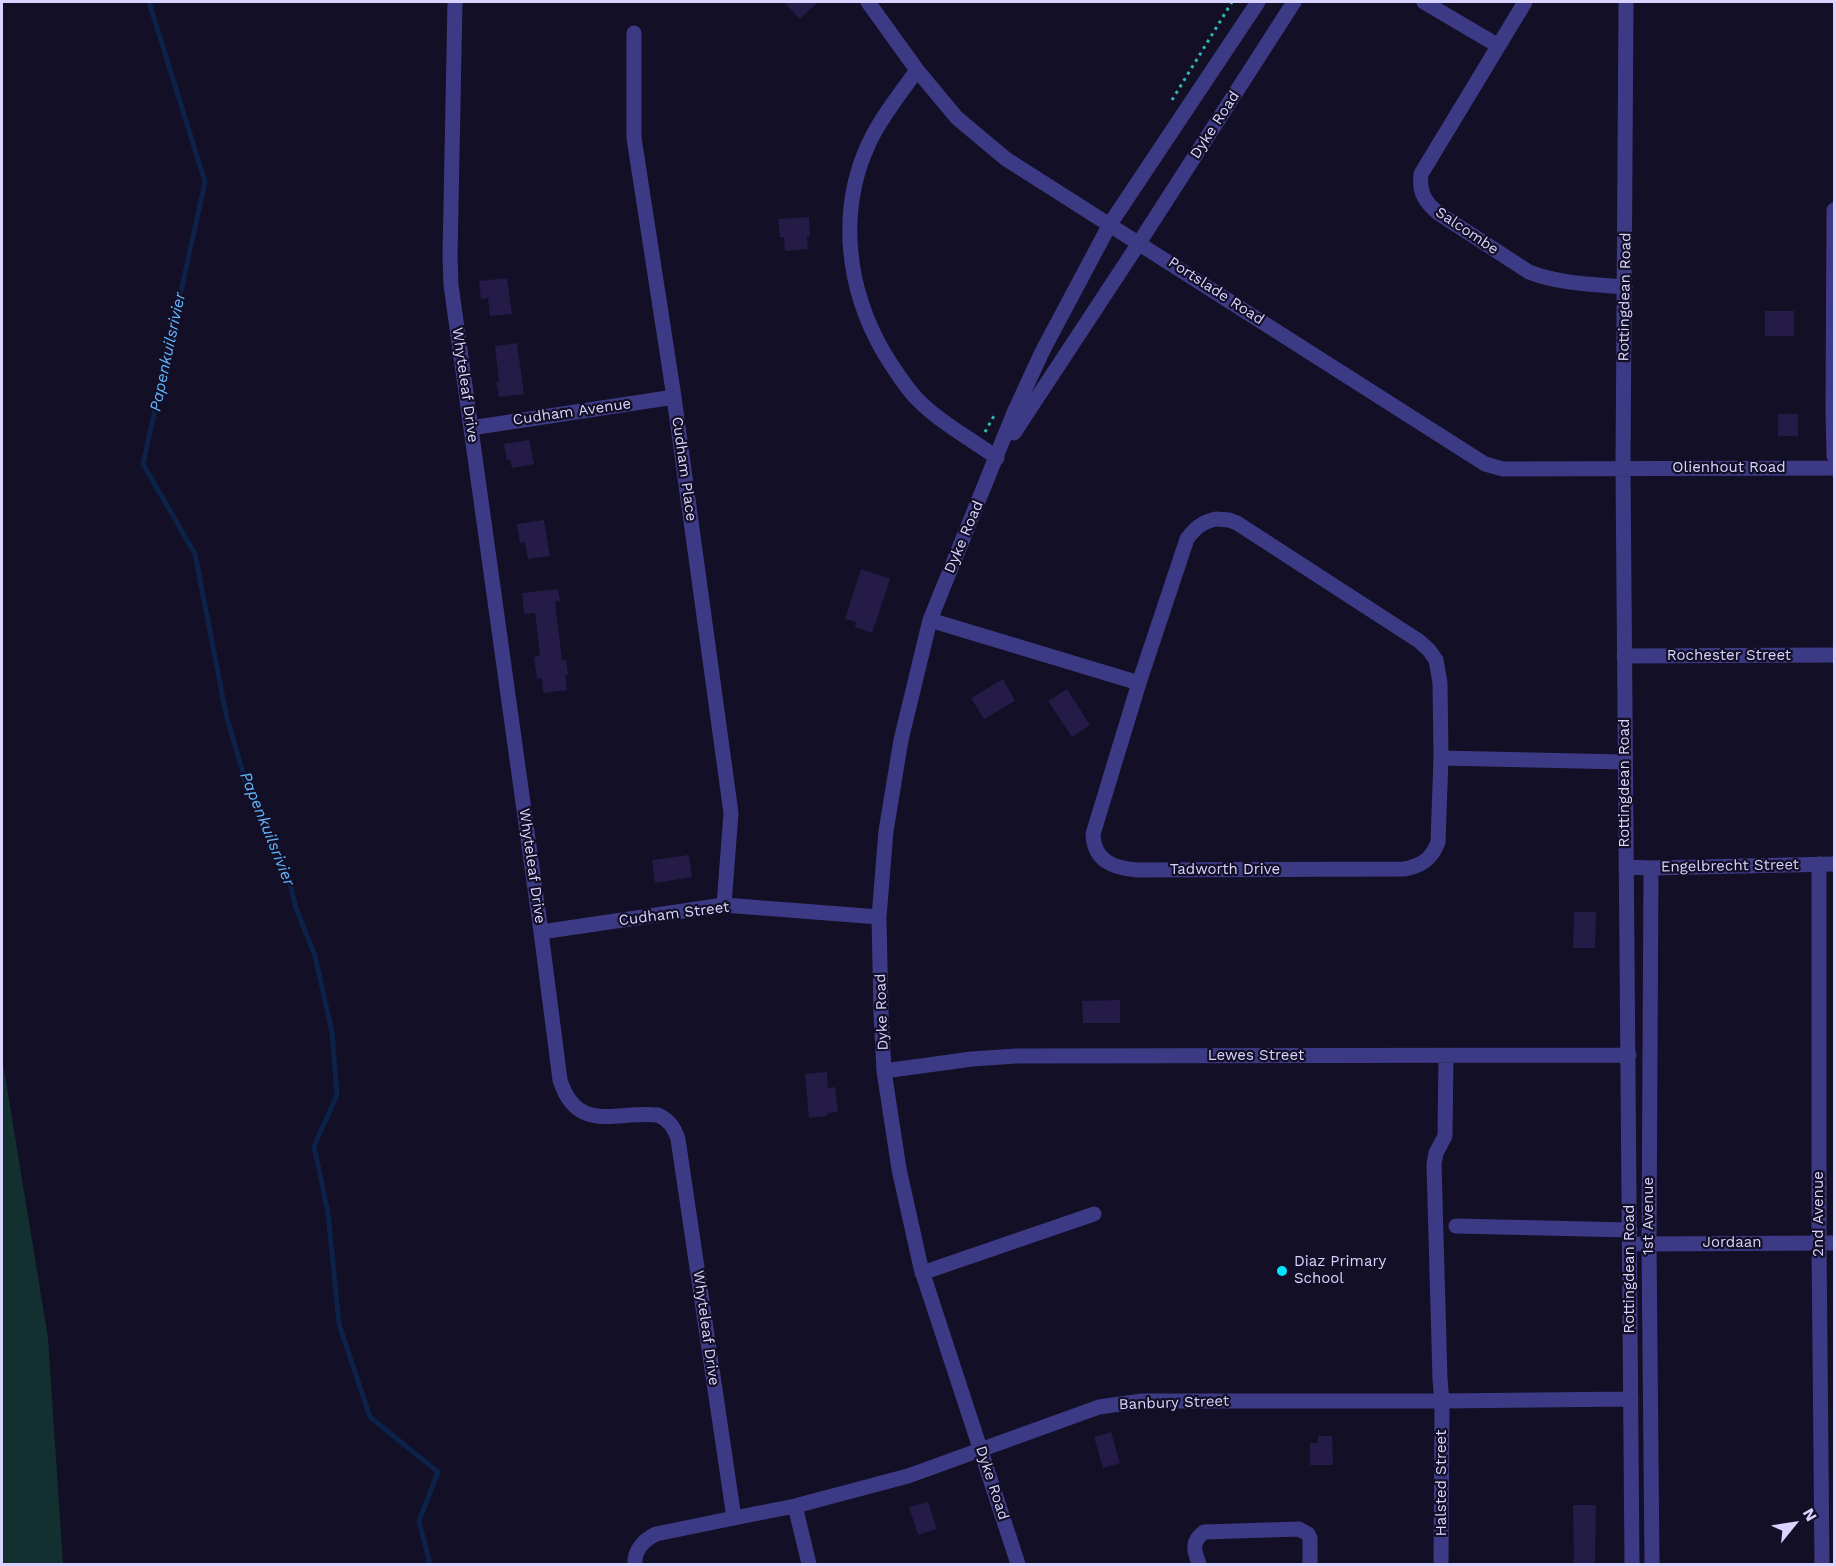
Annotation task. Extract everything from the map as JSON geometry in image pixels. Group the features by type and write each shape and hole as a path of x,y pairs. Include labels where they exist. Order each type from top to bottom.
{"street":[{"name":"Whyteleaf Drive","path":"455,2 450,276 560,1080 573,1106 591,1116 658,1115 671,1123 678,1139 734,1518"},
{"name":"Portslade Road","path":"868,2 916,70 957,118 1006,159 1485,464 1503,469 1623,468"},
{"name":"Dyke Road","path":"1018,1564 922,1273 899,1169 884,1071 879,917 886,831 901,740 930,620 1013,415 1042,352 1110,224 1258,2"},
{"name":"Dyke Road","path":"997,458 1294,2"},
{"path":"1424,2 1497,45"},
{"name":"Salcombe","path":"1525,2 1421,174 1422,194 1426,203 1438,213 1529,272 1546,279 1563,282 1625,287"},
{"name":"Rottingdean Road","path":"1626,2 1623,468 1632,1564"},
{"name":"Cudham Place","path":"634,33 634,138 674,397 731,813 724,905"},
{"path":"916,70 870,141 863,158 851,204 849,231 854,274 862,309 873,334 902,380 929,410 997,458"},
{"path":"1834,210 1834,456"},
{"name":"Cudham Avenue","path":"471,428 674,397"},
{"name":"Olienhout Road","path":"1623,468 1834,468"},
{"name":"Tadworth Drive","path":"1216,519 1237,523 1400,628 1430,651 1436,660 1440,682 1441,758 1438,842 1424,863 1416,867 1404,869 1137,870 1121,868 1102,859 1094,844 1093,834 1187,539 1195,528 1204,522 1216,519"},
{"path":"930,620 1139,684"},
{"name":"Rochester Street","path":"1624,656 1834,655"},
{"path":"1441,758 1625,762"},
{"name":"2nd Avenue","path":"1819,864 1822,1564"},
{"name":"Engelbrecht Street","path":"1626,867 1834,864"},
{"name":"1st Avenue","path":"1651,868 1648,1244 1652,1564"},
{"name":"Cudham Street","path":"541,932 724,905 879,917"},
{"name":"Lewes Street","path":"884,1071 972,1059 1016,1056 1629,1055"},
{"name":"Halsted Street","path":"1441,1564 1442,1401 1434,1164 1436,1153 1445,1136 1446,1056"},
{"path":"922,1273 1095,1214"},
{"name":"Jordaan","path":"1456,1226 1630,1237 1648,1244 1834,1243"},
{"name":"Banbury Street","path":"734,1518 795,1506 908,1476 1099,1407 1142,1401 1631,1399"},
{"path":"795,1506 809,1564"},
{"path":"635,1564 638,1550 656,1534 734,1518"},
{"path":"1199,1564 1193,1546 1196,1539 1204,1532 1299,1529 1308,1534 1310,1538 1310,1564"}],"green space":[{"path":"2,1057 48,1338 63,1564 2,1564"}],"building":[{"path":"784,2 818,2 800,19"},
{"path":"809,217 808,249 785,251 784,237 780,237 778,219"},
{"path":"507,278 512,314 490,316 488,298 481,299 479,281"},
{"path":"1765,311 1794,311 1794,336 1765,336"},
{"path":"517,343 524,394 499,397 496,382 499,381 495,346"},
{"path":"1778,414 1798,414 1798,436 1778,436"},
{"path":"529,440 534,464 512,468 510,460 507,460 504,444"},
{"path":"544,520 550,556 528,559 525,542 520,543 517,524"},
{"path":"861,569 890,579 872,633 855,627 856,622 845,619"},
{"path":"558,589 560,601 555,602 562,660 566,659 567,690 543,693 542,678 537,679 534,657 540,656 535,613 524,614 522,593"},
{"path":"1003,679 1015,701 984,719 971,698"},
{"path":"1067,689 1090,725 1072,737 1048,701"},
{"path":"689,855 692,877 655,883 652,860"},
{"path":"1574,912 1596,912 1595,948 1573,948"},
{"path":"1120,1000 1120,1023 1083,1023 1082,1001"},
{"path":"827,1072 828,1088 835,1087 838,1112 809,1118 805,1074"},
{"path":"1111,1432 1120,1463 1103,1468 1094,1437"},
{"path":"1318,1436 1332,1436 1333,1465 1310,1465 1310,1443 1318,1443"},
{"path":"928,1502 937,1529 918,1535 909,1507"},
{"path":"1573,1505 1596,1505 1595,1564 1574,1564"}],"waterway":[{"name":"Papenkuilsrivier","path":"149,2 205,182 143,464 195,554 226,714 247,787 271,831 288,875 296,908 315,956 332,1032 337,1095 314,1146 328,1213 339,1324 370,1417 438,1472 419,1521 430,1564"}],"place":[{"name":"Diaz Primary School","path":"1282,1271"}]}
